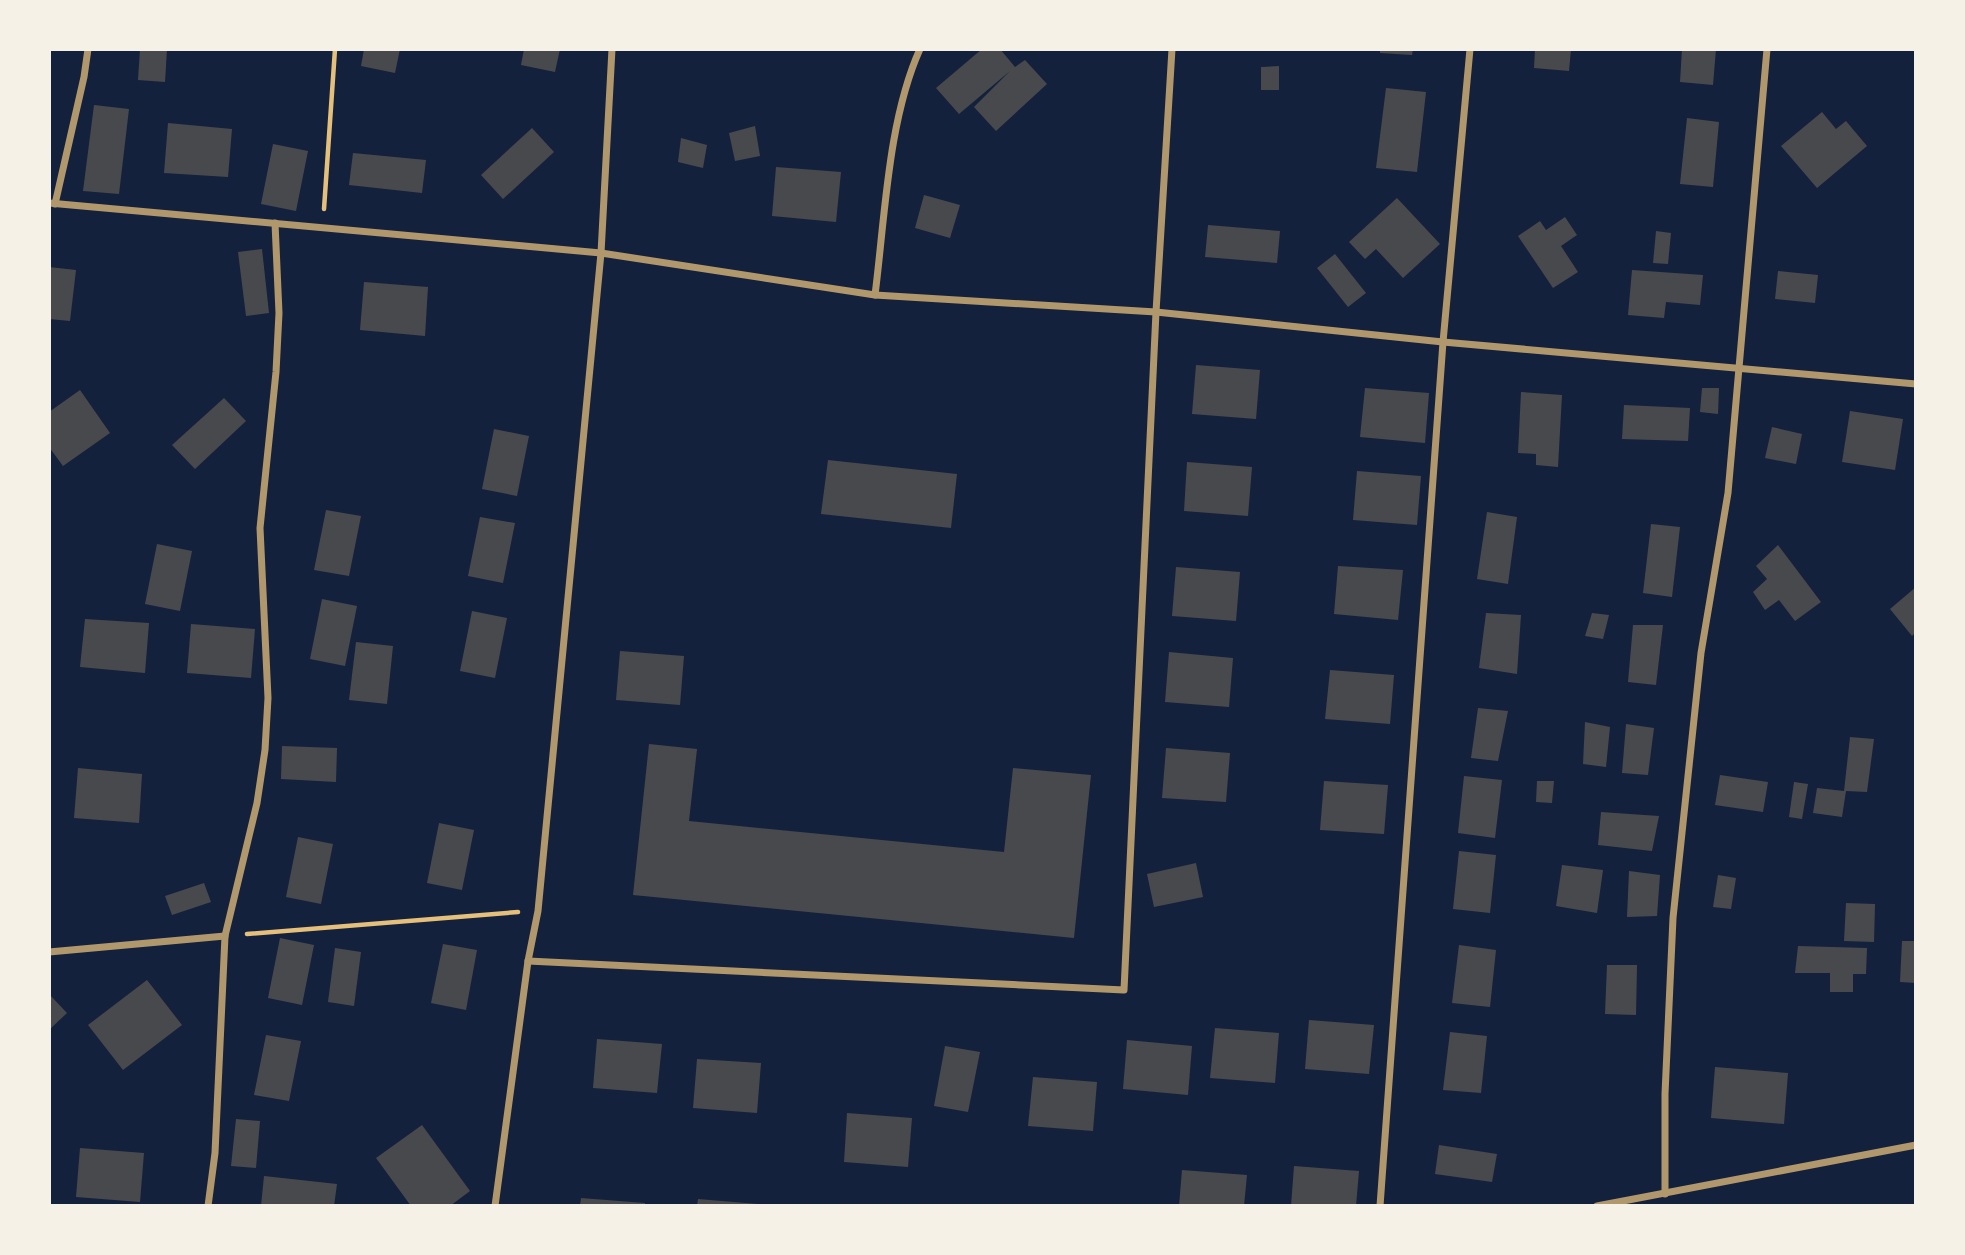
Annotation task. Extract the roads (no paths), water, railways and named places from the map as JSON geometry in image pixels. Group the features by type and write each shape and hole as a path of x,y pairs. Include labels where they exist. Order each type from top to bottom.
{"street":[{"path":"88,49 84,77 52,203 601,253 875,295 1156,312 1443,342 1916,384"},
{"path":"495,1206 528,961 538,911 601,253 611,49"},
{"path":"875,295 895,137 911,67 920,49"},
{"path":"528,961 1124,990 1156,312 1172,49"},
{"path":"1380,1206 1443,342 1470,49"},
{"path":"1665,1194 1665,1094 1673,918 1701,653 1728,493 1767,49"},
{"path":"208,1206 215,1153 225,936 257,803 265,750 268,698 260,528 276,372 279,313 275,223"},
{"path":"49,951 225,936"},
{"path":"1597,1206 1916,1145"}]}
